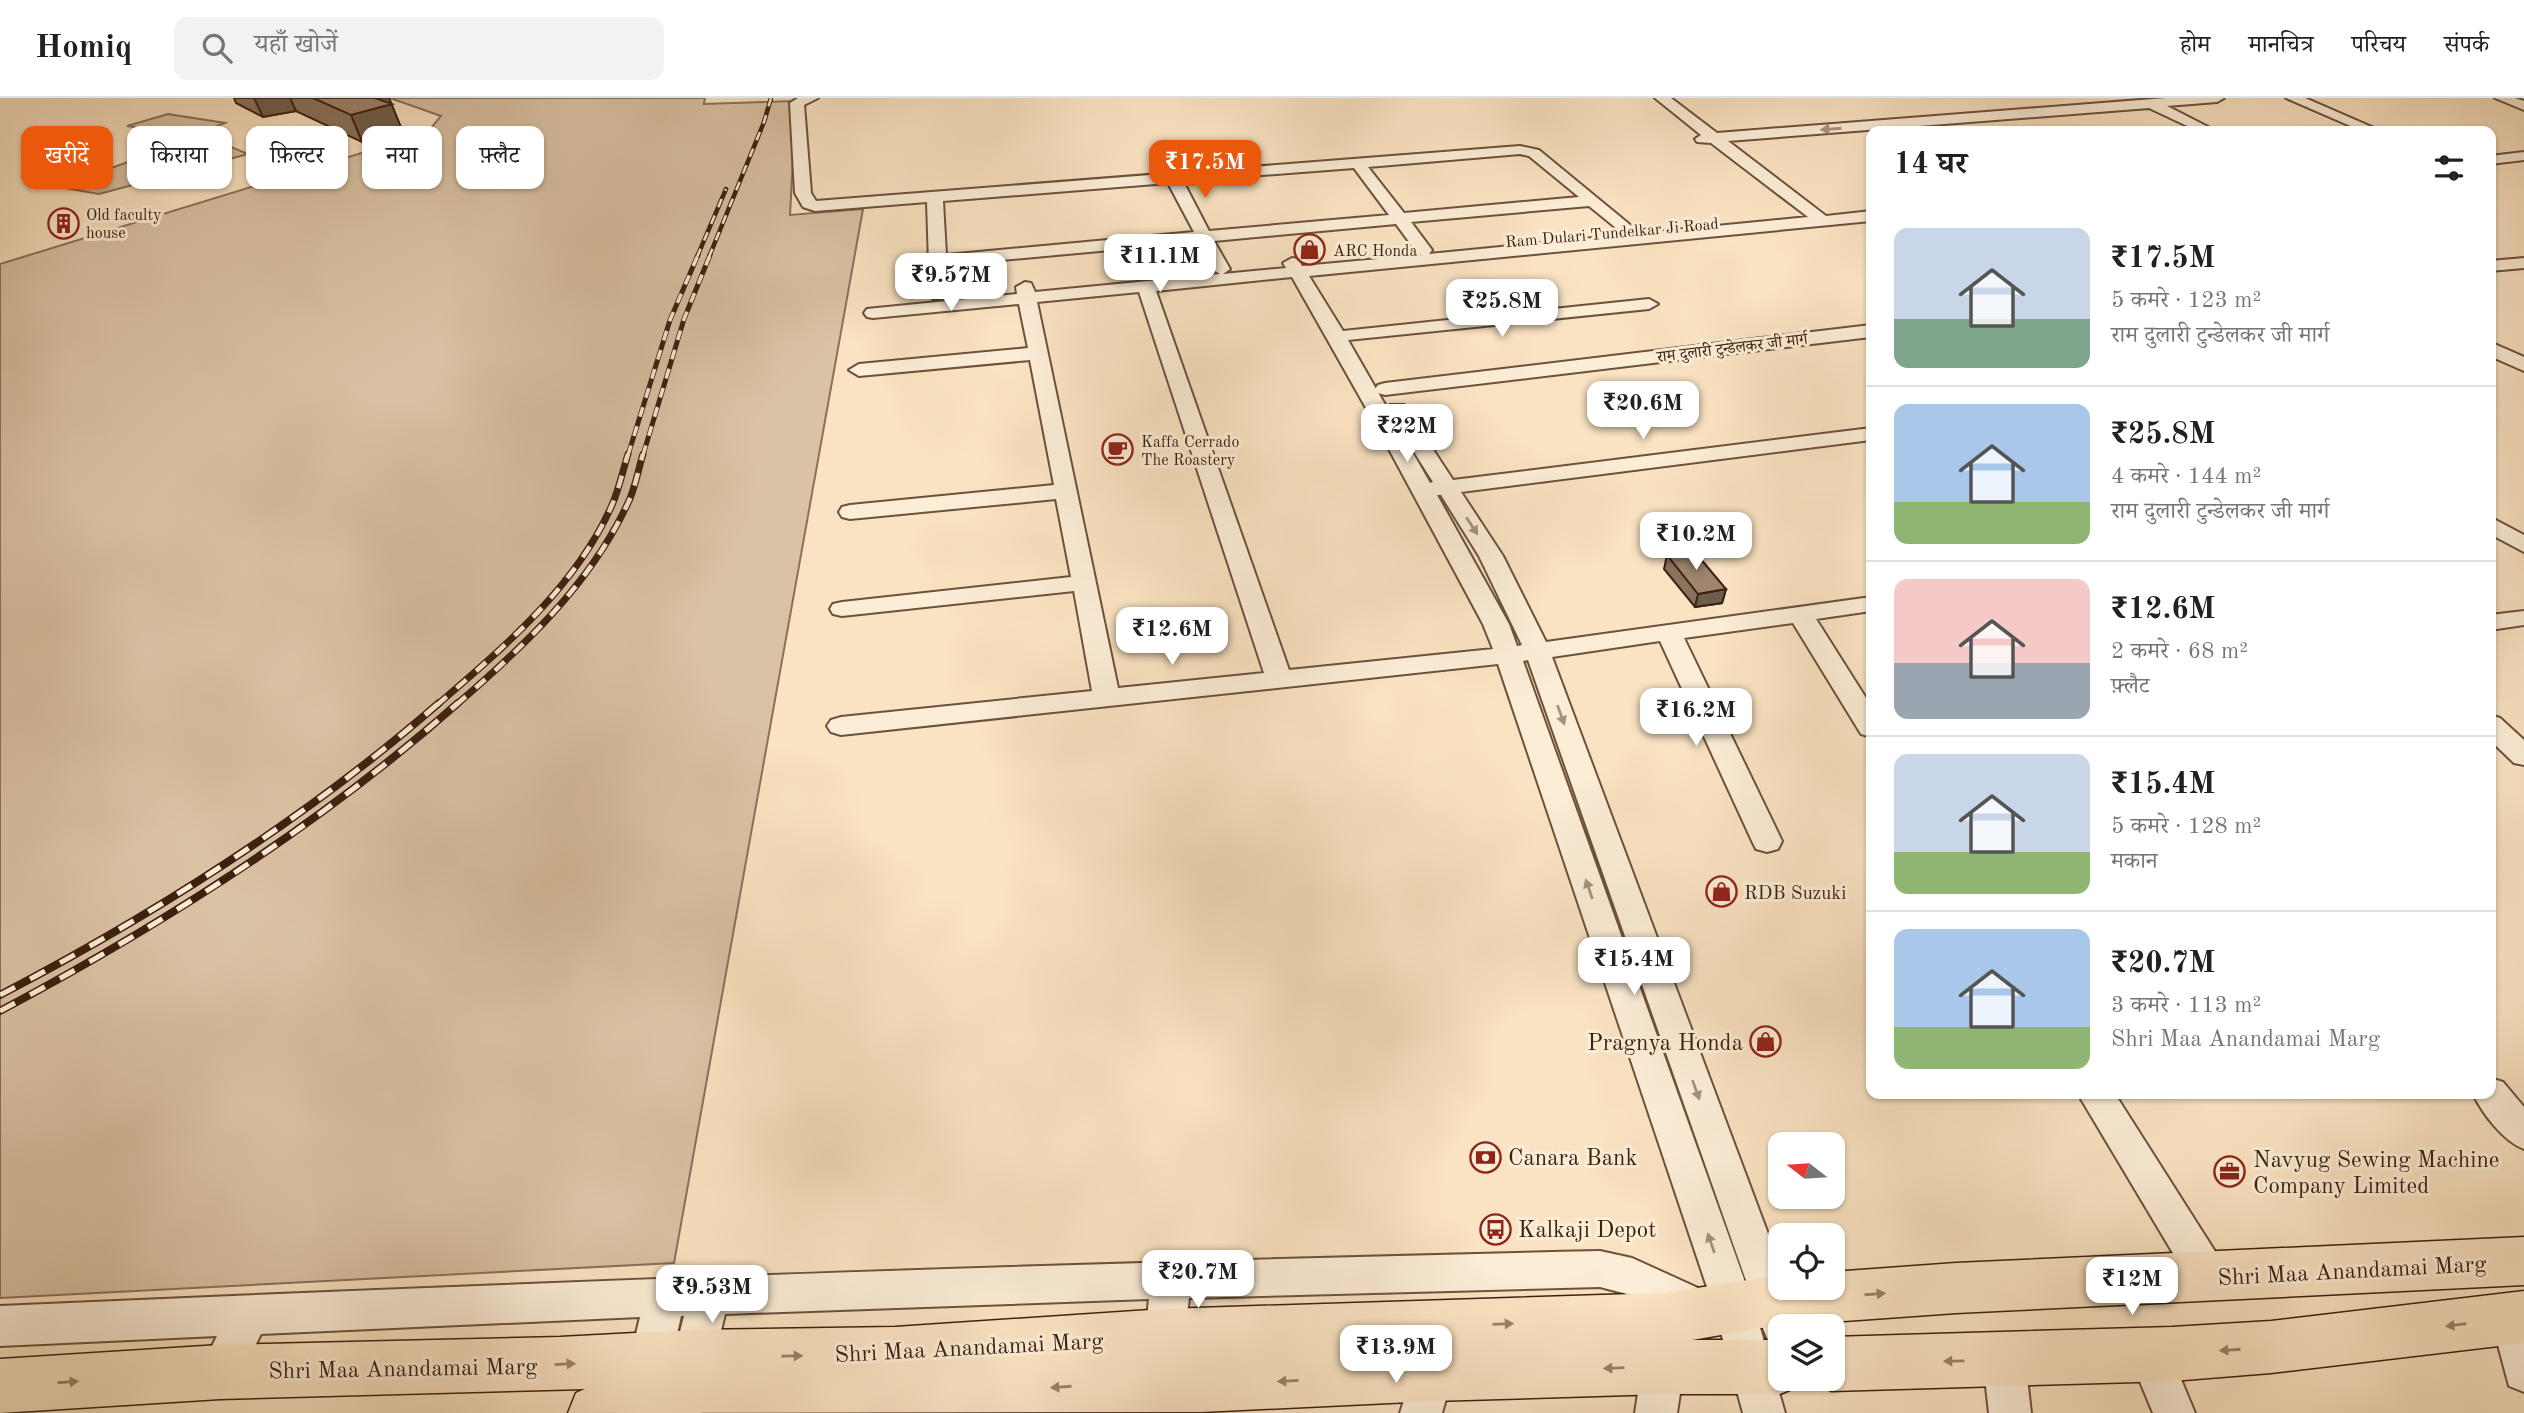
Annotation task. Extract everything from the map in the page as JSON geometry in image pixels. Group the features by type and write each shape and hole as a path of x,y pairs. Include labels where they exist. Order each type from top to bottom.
{"main road":[{"name":"Shri Maa Anandamai Marg","path":"646,1412 1116,1384 1199,1399 1660,1390 1755,1342 1956,1288 2524,1261"},
{"path":"1845,1364 2150,1355 2271,1347 2517,1318"},
{"name":"Shri Maa Anandamai Marg","path":"0,1387 220,1372 895,1354 1165,1335 1665,1319 1755,1342"}],"street":[{"path":"811,98 797,103 803,193 809,204 822,206 1528,151 1534,153 1627,229"},
{"path":"1646,98 1709,139 1866,127"},
{"path":"1662,98 1709,139 1810,218"},
{"path":"1874,126 2217,98"},
{"path":"2293,98 2362,126"},
{"path":"2502,98 2524,106"},
{"path":"2152,104 2198,126"},
{"path":"2496,151 2524,149"},
{"path":"2496,159 2524,156"},
{"path":"1358,163 1424,250"},
{"path":"1174,179 1221,269"},
{"path":"935,197 939,295"},
{"path":"938,261 1590,201"},
{"name":"Ram Dulari Tundelkar Ji Road","path":"1301,266 1866,211"},
{"name":"Ram Dulari Tundelkar Ji Road","path":"1301,266 1627,229 1866,216"},
{"path":"2496,265 2524,262"},
{"path":"1301,266 1146,286 1026,293 939,295 874,307 1026,293 1221,269 1301,266"},
{"path":"1301,266 1350,335 1491,556 1755,1342"},
{"path":"1301,266 1363,388 1394,438 1496,624 1523,652"},
{"path":"1146,286 1279,679"},
{"path":"1026,293 1107,697"},
{"path":"1350,335 1649,303"},
{"name":"राम दुलारी टुन्डेलकर जी मार्ग","path":"1385,389 1866,332"},
{"path":"2496,351 2524,365"},
{"path":"859,370 1038,353"},
{"path":"1421,491 1866,435"},
{"path":"850,512 1065,491"},
{"path":"2496,528 2524,545"},
{"path":"842,608 1083,583"},
{"path":"841,726 1523,652 1866,605"},
{"path":"1800,614 1866,720"},
{"path":"2496,622 2524,618"},
{"path":"1669,633 1767,841"},
{"path":"2496,730 2524,756"},
{"path":"2099,1099 2209,1277"},
{"path":"2495,1099 2524,1133"},
{"path":"0,1326 709,1294 1171,1278 1600,1269 1632,1276 1755,1342"},
{"path":"1165,1335 1171,1278"},
{"path":"646,1412 671,1358 709,1294"},
{"path":"665,1296 671,1358"},
{"path":"220,1372 250,1314"},
{"path":"2517,1318 2524,1371"},
{"path":"2150,1355 2174,1413"},
{"path":"2004,1360 2010,1413"}],"shaded area":[{"path":"390,98 705,98 704,104 796,101 790,215 863,209 674,1263 0,1298 0,264 246,189 348,189 348,157 362,153 362,189 442,189 442,126 433,126 441,116"},
{"path":"168,114 225,123 217,126 127,126"},
{"path":"232,147 246,153 232,158"},
{"path":"127,162 127,186 99,194 70,189 113,189 113,167"}],"building":[{"path":"313,98 375,98 392,104 351,115"},
{"path":"1694,551 1726,589 1698,594 1667,555"}],"railway":[{"path":"709,257 764,122 771,98"},
{"path":"697,257 726,189"},
{"path":"628,455 670,320 698,255"},
{"path":"643,455 684,319 710,255"},
{"path":"437,705 512,638 579,563 612,505 628,454"},
{"path":"456,705 530,638 574,589 594,562 630,499 643,454"},
{"path":"0,995 115,931 228,862 337,786 439,703"},
{"path":"0,1011 120,944 238,870 351,790 458,703"}],"place":[{"name":"Old faculty house","path":"63,223"},
{"name":"ARC Honda","path":"1310,250"},
{"name":"Kaffa Cerrado The Roastery","path":"1118,450"},
{"name":"RDB Suzuki","path":"1721,892"},
{"name":"Pragnya Honda","path":"1766,1042"},
{"name":"Canara Bank","path":"1485,1157"},
{"name":"Navyug Sewing Machine Company Limited","path":"2230,1172"},
{"name":"Kalkaji Depot","path":"1495,1229"}]}
